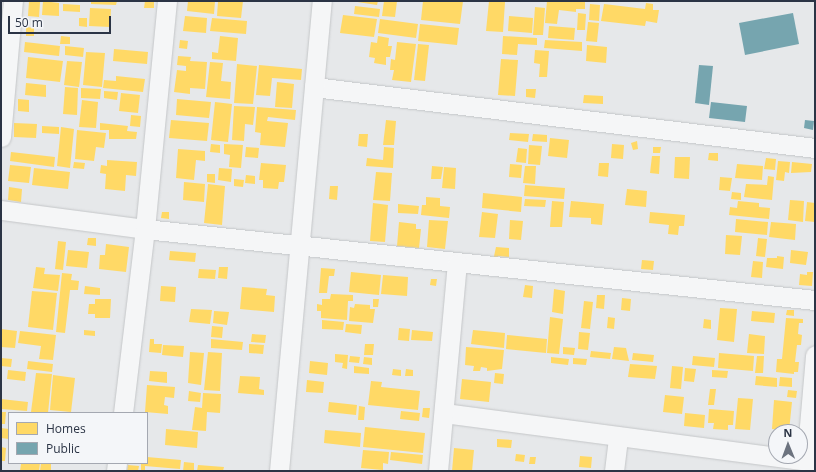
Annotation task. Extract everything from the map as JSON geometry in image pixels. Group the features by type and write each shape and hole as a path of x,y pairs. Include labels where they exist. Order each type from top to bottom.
{"street":[{"path":"1,137 13,1"},
{"path":"123,412 145,230 167,1"},
{"path":"279,471 322,1"},
{"path":"314,87 815,148"},
{"path":"1,210 145,230 457,264 815,300"},
{"path":"438,471 457,264"},
{"path":"444,413 810,461 815,355"},
{"path":"614,471 618,437"}],"building: Homes":[{"path":"29,1 40,2 39,17 28,16"},
{"path":"43,1 59,3 59,16 42,15"},
{"path":"91,1 117,1 116,5 91,4"},
{"path":"145,1 154,1 154,8 144,8"},
{"path":"188,1 215,1 214,14 187,11"},
{"path":"218,1 243,1 241,18 217,16"},
{"path":"351,1 378,1 377,5"},
{"path":"384,1 397,1 395,17 382,16"},
{"path":"423,1 463,1 460,24 421,20"},
{"path":"489,1 505,2 503,32 486,31"},
{"path":"547,1 585,1 585,9 576,9 576,12 559,10 557,24 545,23"},
{"path":"646,3 653,4 653,10 659,10 657,23 646,21 645,26 601,21 604,4 645,9"},
{"path":"63,4 80,5 80,12 63,11"},
{"path":"590,4 600,5 599,21 589,20"},
{"path":"355,6 380,9 379,17 354,14"},
{"path":"535,7 545,8 543,35 533,35"},
{"path":"90,8 111,9 110,27 89,26"},
{"path":"578,13 586,14 585,30 577,30"},
{"path":"343,15 377,19 374,37 340,33"},
{"path":"185,16 207,18 206,33 183,31"},
{"path":"509,16 533,18 532,33 508,31"},
{"path":"79,18 87,18 87,27 79,26"},
{"path":"212,18 247,21 246,34 210,31"},
{"path":"380,19 418,24 416,38 378,33"},
{"path":"588,22 599,23 597,42 586,41"},
{"path":"420,24 459,28 457,45 418,41"},
{"path":"549,26 575,28 574,40 548,38"},
{"path":"26,27 34,28 34,36 26,36"},
{"path":"61,36 70,37 70,44 60,44"},
{"path":"220,36 238,38 236,61 212,59 212,52 218,53"},
{"path":"378,36 389,38 388,46 392,46 390,57 386,57 386,65 374,63 375,58 369,57 371,42 377,43"},
{"path":"503,36 537,38 537,45 518,44 517,55 502,54"},
{"path":"180,40 188,41 187,49 179,48"},
{"path":"545,40 582,42 582,51 544,48"},
{"path":"25,42 60,46 59,56 24,52"},
{"path":"397,42 416,44 411,82 392,80 394,70 390,70 391,59 395,60"},
{"path":"418,44 429,45 425,81 414,80"},
{"path":"587,45 607,47 606,63 586,61"},
{"path":"65,46 84,48 83,57 65,55"},
{"path":"114,49 148,52 147,64 113,61"},
{"path":"535,50 549,51 547,77 539,77 540,64 534,63"},
{"path":"86,52 105,53 102,87 83,85"},
{"path":"178,56 191,57 190,61 207,62 205,89 190,88 190,94 174,92 177,70 186,71 186,66 177,65"},
{"path":"28,57 63,61 60,82 26,78"},
{"path":"501,59 518,60 515,96 498,95"},
{"path":"67,61 82,62 79,87 64,85"},
{"path":"210,62 223,63 221,81 231,82 230,99 206,97"},
{"path":"237,64 257,66 253,104 234,103"},
{"path":"259,65 302,69 301,80 272,78 270,96 256,95"},
{"path":"116,76 145,79 143,92 103,88 104,80 116,81"},
{"path":"277,82 294,84 292,108 275,107"},
{"path":"26,83 46,85 46,97 25,95"},
{"path":"65,87 78,88 77,115 63,114"},
{"path":"81,88 101,89 100,99 81,98"},
{"path":"526,89 536,89 535,98 526,97"},
{"path":"104,91 118,92 117,100 104,98"},
{"path":"121,93 140,95 138,113 119,111"},
{"path":"584,95 603,96 603,104 583,103"},
{"path":"18,99 29,100 29,112 18,111"},
{"path":"177,99 211,102 209,118 176,115"},
{"path":"82,100 98,102 96,128 79,127"},
{"path":"215,102 232,104 228,142 211,140"},
{"path":"234,106 255,107 253,125 245,124 244,141 232,140"},
{"path":"257,107 296,110 295,120 268,117 267,121 288,123 285,147 260,145 261,133 255,132"},
{"path":"131,115 141,116 140,127 130,126"},
{"path":"171,120 209,123 207,141 169,138"},
{"path":"386,120 396,121 394,145 383,145"},
{"path":"14,123 37,124 36,138 14,137"},
{"path":"100,123 128,126 127,131 137,132 136,139 109,139 109,130 100,130"},
{"path":"42,126 59,127 59,134 42,133"},
{"path":"61,127 74,129 70,168 57,166"},
{"path":"77,130 106,133 104,148 96,147 94,161 75,159"},
{"path":"510,133 529,134 528,142 509,140"},
{"path":"359,134 368,134 367,147 358,146"},
{"path":"533,134 547,135 547,142 532,141"},
{"path":"550,138 569,140 567,158 548,156"},
{"path":"637,141 638,149 633,150 631,143"},
{"path":"211,144 220,145 220,153 210,152"},
{"path":"224,144 243,145 241,168 229,167 230,155 224,154"},
{"path":"612,144 624,145 623,159 611,158"},
{"path":"529,145 542,146 540,165 528,164"},
{"path":"246,147 259,148 258,158 245,157"},
{"path":"384,147 394,148 393,168 366,166 367,158 383,160"},
{"path":"653,147 661,147 660,153 653,153"},
{"path":"518,148 527,149 526,163 516,162"},
{"path":"178,149 205,151 205,161 196,160 194,180 176,178"},
{"path":"11,152 55,157 54,167 10,161"},
{"path":"709,153 718,153 718,161 708,160"},
{"path":"652,156 660,156 659,174 650,173"},
{"path":"675,157 690,157 689,179 674,178"},
{"path":"766,158 776,159 775,170 764,169"},
{"path":"107,160 137,162 136,176 126,175 125,191 105,189 106,174 100,173 101,165 107,166"},
{"path":"778,161 790,162 789,173 785,172 784,181 776,180"},
{"path":"74,162 85,163 84,169 73,168"},
{"path":"792,162 812,164 811,172 791,173"},
{"path":"261,163 286,165 284,182 279,182 278,189 263,188 263,180 259,180"},
{"path":"599,163 609,163 608,177 598,176"},
{"path":"510,164 522,165 521,178 509,177"},
{"path":"737,164 763,166 762,180 735,178"},
{"path":"10,165 31,167 29,183 8,181"},
{"path":"432,166 443,167 441,179 431,179"},
{"path":"525,166 536,166 535,184 523,183"},
{"path":"444,167 456,168 455,189 442,188"},
{"path":"34,168 70,172 68,189 32,185"},
{"path":"219,168 232,169 231,182 218,180"},
{"path":"376,172 392,173 390,201 373,200"},
{"path":"207,174 215,174 215,183 207,182"},
{"path":"246,175 255,176 255,184 245,183"},
{"path":"768,176 774,177 772,200 744,197 746,184 767,185"},
{"path":"720,177 732,178 730,191 719,190"},
{"path":"234,179 244,180 243,187 234,186"},
{"path":"184,182 205,184 204,202 183,200"},
{"path":"208,184 225,186 222,225 204,223"},
{"path":"525,185 565,188 564,199 524,196"},
{"path":"330,186 338,186 337,200 329,199"},
{"path":"9,187 22,189 21,202 8,200"},
{"path":"627,189 647,191 646,207 625,205"},
{"path":"732,192 741,193 741,200 731,199"},
{"path":"483,193 522,197 521,212 482,208"},
{"path":"426,197 440,198 440,206 450,207 449,218 421,215 422,205 426,205"},
{"path":"525,199 546,200 545,207 524,206"},
{"path":"790,200 804,201 803,222 788,220"},
{"path":"552,201 564,202 562,227 550,227"},
{"path":"571,201 604,204 602,225 591,224 591,218 569,217"},
{"path":"738,201 759,203 759,207 770,208 769,219 729,215 730,207 737,208"},
{"path":"807,202 815,203 815,222 805,221"},
{"path":"373,203 388,205 385,242 370,241"},
{"path":"398,204 419,206 418,214 398,213"},
{"path":"162,212 169,212 169,219 161,218"},
{"path":"482,212 498,214 495,238 479,237"},
{"path":"650,212 685,215 684,226 679,226 678,235 668,234 669,225 649,223"},
{"path":"736,219 768,222 767,235 735,232"},
{"path":"429,220 448,221 445,249 427,247"},
{"path":"510,220 523,221 521,240 509,239"},
{"path":"399,222 416,224 416,229 421,229 419,248 397,246"},
{"path":"771,222 796,224 795,240 769,237"},
{"path":"726,235 742,236 740,255 725,254"},
{"path":"88,238 96,238 96,246 87,245"},
{"path":"758,238 767,239 765,257 756,256"},
{"path":"58,241 66,242 63,270 55,269"},
{"path":"106,244 129,247 126,272 99,269 100,255 105,255"},
{"path":"496,247 509,248 509,257 498,256 498,261 493,261"},
{"path":"68,250 89,252 87,268 66,266"},
{"path":"791,250 808,252 806,265 790,263"},
{"path":"170,251 196,253 195,262 169,260"},
{"path":"777,256 784,257 783,269 766,267 767,258 777,258"},
{"path":"642,260 654,261 653,270 641,269"},
{"path":"753,261 763,262 762,278 751,277"},
{"path":"36,267 45,268 44,274 60,275 58,291 33,288"},
{"path":"219,267 228,267 227,279 218,278"},
{"path":"321,268 335,269 334,276 329,276 327,293 319,293"},
{"path":"199,269 216,270 215,279 198,278"},
{"path":"351,272 381,275 379,295 349,292"},
{"path":"807,272 813,272 812,286 799,285 800,274 807,275"},
{"path":"62,273 72,274 71,280 79,281 78,290 70,290 65,333 56,332"},
{"path":"383,275 408,277 407,296 381,294"},
{"path":"431,279 437,279 436,286 430,285"},
{"path":"525,285 533,286 532,298 523,297"},
{"path":"85,286 100,288 100,295 84,294"},
{"path":"161,286 176,287 175,302 160,301"},
{"path":"242,287 267,289 266,295 275,296 274,312 240,309"},
{"path":"554,289 565,291 563,314 552,312"},
{"path":"32,291 57,293 53,330 28,327"},
{"path":"331,294 353,295 353,301 348,301 347,320 321,318 321,311 317,311 317,304 322,305 322,299 330,299"},
{"path":"597,295 605,295 604,309 596,308"},
{"path":"622,298 631,299 630,311 621,310"},
{"path":"95,299 111,299 110,318 95,318 95,314 88,314 89,304 95,304"},
{"path":"373,299 379,299 378,307 373,307"},
{"path":"584,301 593,302 590,329 581,328"},
{"path":"355,304 370,305 370,309 375,309 373,323 349,321 350,307 354,308"},
{"path":"720,308 737,309 734,342 717,340"},
{"path":"191,309 212,310 210,324 189,322"},
{"path":"787,310 794,310 794,316 786,315"},
{"path":"214,311 229,312 227,325 213,323"},
{"path":"752,311 775,313 774,323 751,321"},
{"path":"550,317 563,319 559,354 547,353"},
{"path":"608,317 615,318 614,329 607,328"},
{"path":"786,318 803,319 803,323 799,323 798,334 802,335 801,345 797,345 795,362 799,362 798,372 794,372 794,374 776,372 777,359 782,359"},
{"path":"704,319 711,320 711,329 703,328"},
{"path":"322,320 344,322 343,330 322,329"},
{"path":"346,324 362,325 361,334 345,332"},
{"path":"212,326 223,327 222,338 211,337"},
{"path":"399,328 410,329 409,341 398,340"},
{"path":"1,329 17,331 15,348 1,347"},
{"path":"84,330 95,331 95,336 84,335"},
{"path":"412,330 433,332 432,341 411,340"},
{"path":"473,330 505,333 504,348 471,344"},
{"path":"20,331 56,335 53,360 39,359 41,346 18,343"},
{"path":"579,332 590,333 588,350 578,349"},
{"path":"252,334 266,335 265,343 251,342"},
{"path":"749,334 765,336 764,354 747,353"},
{"path":"507,335 547,339 546,353 506,349"},
{"path":"150,339 154,339 154,344 162,344 161,353 149,352"},
{"path":"211,339 243,342 242,350 211,348"},
{"path":"249,344 264,345 263,354 249,353"},
{"path":"365,344 374,344 373,355 364,355"},
{"path":"163,345 184,346 183,357 162,355"},
{"path":"466,347 504,350 502,369 487,371 487,368 481,367 480,371 473,371 474,366 465,365"},
{"path":"563,347 575,348 574,355 563,354"},
{"path":"614,347 626,348 629,361 612,359"},
{"path":"591,351 611,353 610,359 590,357"},
{"path":"190,352 204,353 201,385 188,383"},
{"path":"208,352 222,353 220,391 204,390"},
{"path":"633,353 654,355 653,362 632,360"},
{"path":"719,353 754,356 753,371 718,368"},
{"path":"335,354 348,355 347,369 342,368 343,363 335,362"},
{"path":"350,356 360,357 359,363 349,362"},
{"path":"693,356 715,358 714,367 692,365"},
{"path":"757,356 764,356 763,373 755,373"},
{"path":"364,357 372,358 372,365 363,364"},
{"path":"551,357 569,359 568,365 551,363"},
{"path":"1,358 12,359 11,367 1,366"},
{"path":"573,358 587,359 586,365 573,364"},
{"path":"28,361 53,364 52,372 27,369"},
{"path":"310,361 328,363 327,375 309,373"},
{"path":"630,364 657,366 655,379 628,377"},
{"path":"354,366 369,368 369,374 354,373"},
{"path":"672,366 683,367 681,389 670,388"},
{"path":"685,368 696,369 694,382 684,381"},
{"path":"393,369 401,370 401,376 392,375"},
{"path":"406,369 413,370 413,376 405,376"},
{"path":"8,370 26,372 25,381 7,379"},
{"path":"712,370 728,371 727,378 712,377"},
{"path":"150,371 167,372 167,383 149,381"},
{"path":"36,373 52,374 48,412 31,412"},
{"path":"495,373 504,374 503,384 494,383"},
{"path":"53,375 75,378 71,412 50,410"},
{"path":"240,376 260,377 259,389 264,390 264,395 238,393"},
{"path":"756,376 777,378 777,387 755,385"},
{"path":"780,377 792,378 792,387 779,386"},
{"path":"462,379 491,382 489,402 460,399"},
{"path":"307,380 324,382 323,393 306,392"},
{"path":"371,381 382,382 381,387 420,391 418,410 368,405"},
{"path":"147,385 175,387 174,398 165,397 164,405 168,406 168,414 145,412"},
{"path":"710,389 716,389 714,405 708,405"},
{"path":"788,390 797,391 796,398 787,397"},
{"path":"189,391 201,393 200,402 188,401"},
{"path":"203,393 221,394 220,413 207,412 206,431 192,430 195,407 202,408"},
{"path":"665,395 684,397 682,414 663,412"},
{"path":"738,398 753,399 750,430 735,429"},
{"path":"1,399 28,402 27,411 1,409"},
{"path":"774,400 792,402 790,424 772,424"},
{"path":"329,402 357,405 356,415 328,412"},
{"path":"359,406 365,407 364,420 358,420"},
{"path":"423,408 430,408 429,418 422,417"},
{"path":"709,409 734,411 733,425 728,425 728,430 713,429 714,423 708,423"},
{"path":"401,411 420,413 419,421 400,419"},
{"path":"1,412 6,412 5,424 1,424"},
{"path":"685,413 705,415 704,428 684,426"},
{"path":"365,427 425,433 423,453 363,447"},
{"path":"1,428 8,429 8,439 1,438"},
{"path":"166,429 198,432 197,448 165,445"},
{"path":"325,430 361,433 360,447 324,443"},
{"path":"497,439 512,440 511,448 497,447"},
{"path":"1,447 6,448 5,461 1,461"},
{"path":"454,448 474,450 472,471 452,471"},
{"path":"363,450 389,452 388,464 383,463 383,470 361,468"},
{"path":"391,452 423,455 422,464 390,460"},
{"path":"516,454 525,455 524,462 515,461"},
{"path":"580,456 592,457 591,468 579,467"},
{"path":"148,457 181,460 180,469 145,466 145,470 141,470 141,464 148,464"},
{"path":"530,457 536,457 535,464 529,464"},
{"path":"184,462 194,463 194,471 183,471"},
{"path":"21,464 40,464 39,471 20,471"},
{"path":"41,464 51,464 51,471 40,471"},
{"path":"128,465 139,466 138,471 127,471"},
{"path":"198,465 224,467 223,471 197,471"}],"building: Public":[{"path":"793,13 799,44 745,55 739,23"},
{"path":"699,65 713,66 709,105 695,103"},
{"path":"711,102 747,106 745,122 709,118"},
{"path":"805,120 814,121 813,130 804,128"}]}
